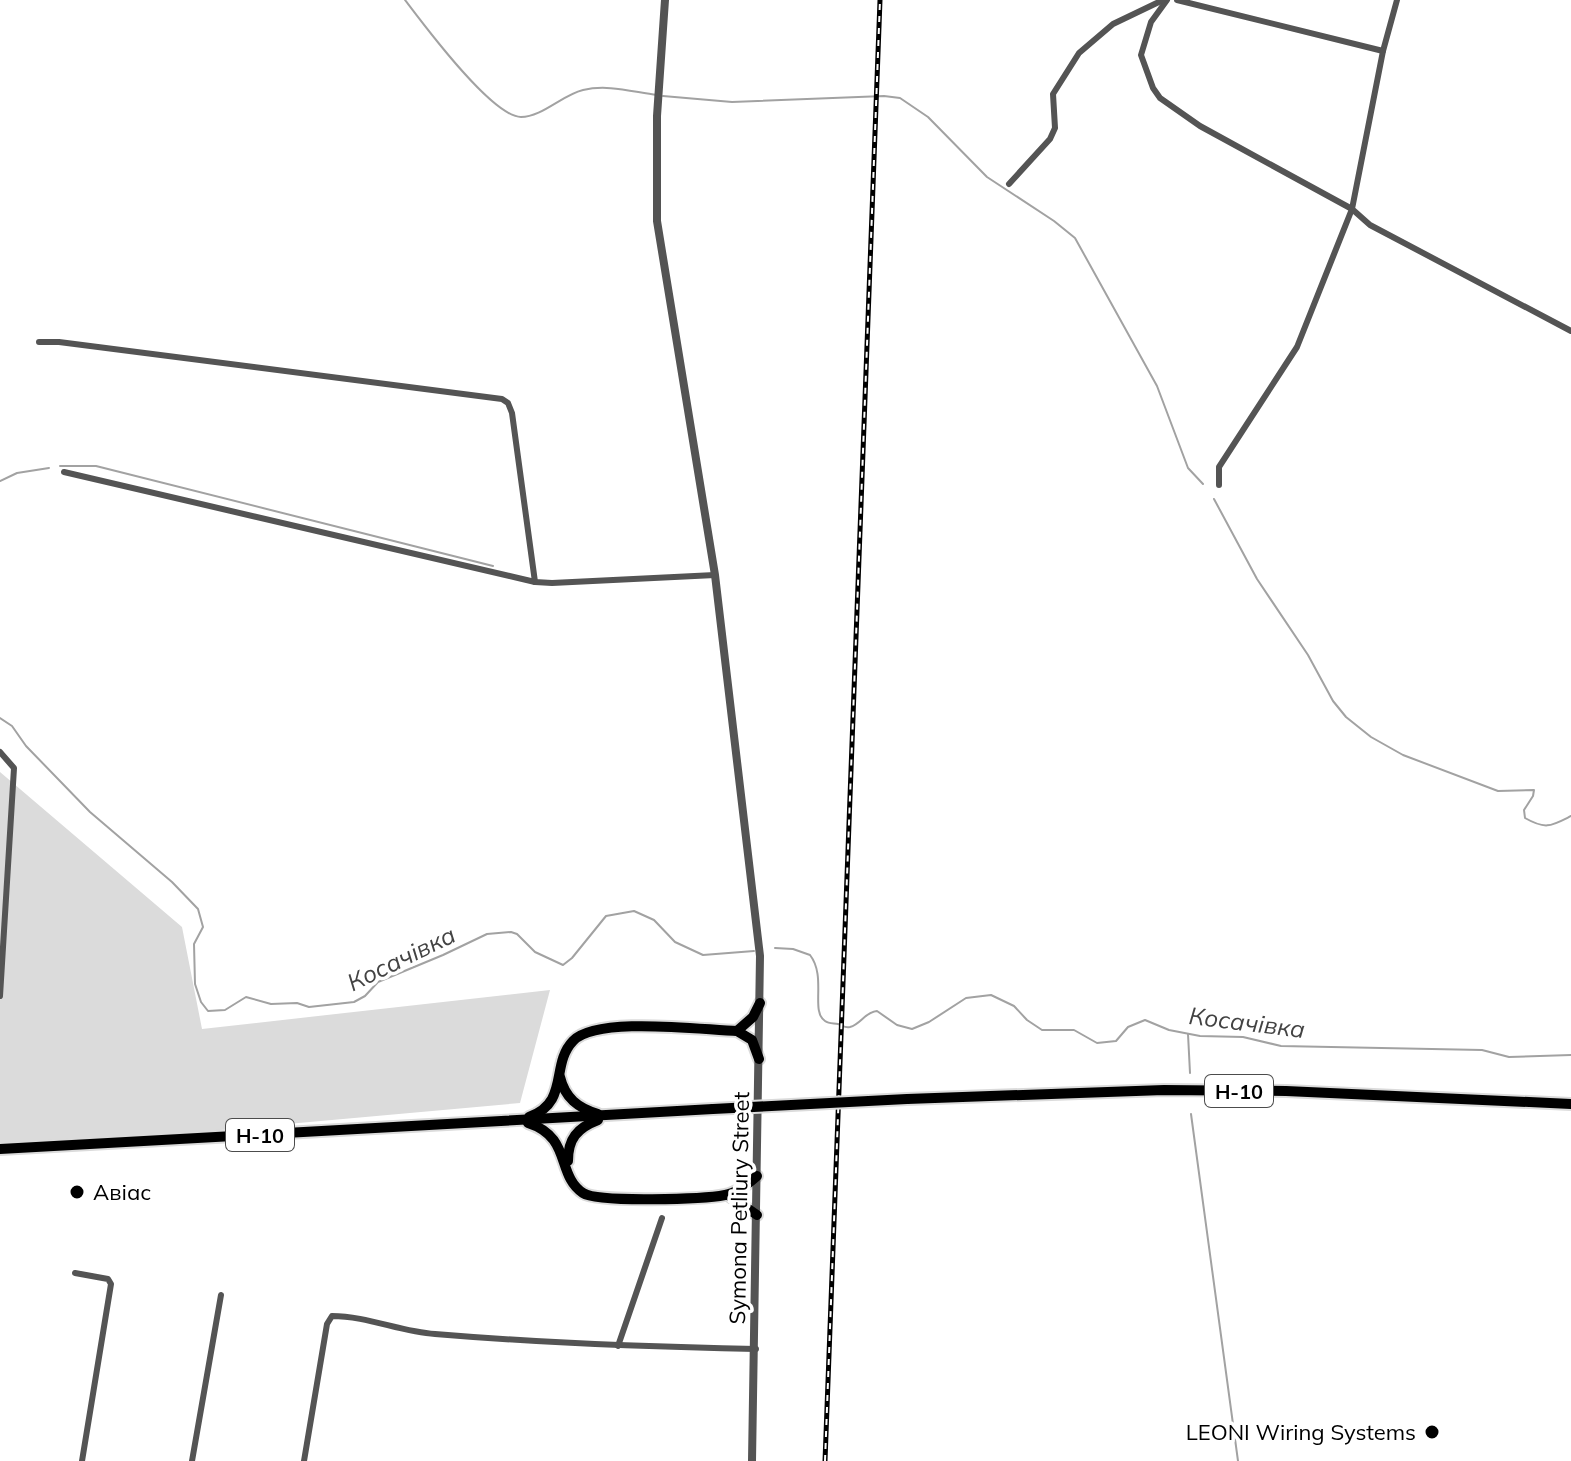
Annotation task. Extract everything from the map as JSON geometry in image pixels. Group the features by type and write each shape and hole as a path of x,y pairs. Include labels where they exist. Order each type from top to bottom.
{"main road":[{"path":"737,1031 753,1017 760,1003"},
{"path":"520,1121 547,1107 555,1096 567,1049 573,1041 592,1030 614,1026 737,1031 752,1040 759,1059"},
{"path":"560,1075 568,1097 586,1111 606,1117"},
{"name":"Н-10","path":"0,1149 907,1099 1164,1090 1286,1091 1571,1104"},
{"path":"571,1179 568,1147 573,1137 588,1124 606,1117"},
{"path":"520,1121 535,1125 554,1140 571,1179 582,1192 592,1197 728,1195 757,1176"},
{"path":"728,1195 757,1215"}],"street":[{"name":"Symona Petliury Street","path":"665,0 658,101 657,221 715,575 760,956 752,1461"},
{"path":"1009,184 1050,139 1055,128 1053,94 1079,53 1113,24 1165,0"},
{"path":"1165,0 1151,22 1141,55 1160,98 1200,126 1352,209 1370,225 1571,331"},
{"path":"1177,0 1383,51"},
{"path":"1219,485 1219,467 1297,347 1352,209 1383,51 1397,0"},
{"path":"39,342 89,345 502,399 508,403 512,413 535,582"},
{"path":"64,472 535,582 715,575"},
{"path":"0,752 14,768 3,903 0,996"},
{"path":"0,817 12,816"},
{"path":"618,1346 662,1218"},
{"path":"75,1273 108,1279 111,1284 82,1461"},
{"path":"192,1461 221,1295"},
{"path":"304,1461 327,1324 332,1316 420,1333 618,1346 756,1349"}],"shaded area":[{"path":"0,772 182,927 202,1029 550,990 520,1103 0,1150"}],"waterway":[{"path":"405,0 459,68 508,113 529,116 592,88 657,95"},
{"path":"663,96 732,102 884,96 900,98 928,117 987,177 1075,238 1157,386 1188,468 1203,484"},
{"path":"60,466 96,466 493,566"},
{"path":"0,481 17,473 49,468"},
{"path":"1214,499 1257,579 1346,717 1371,737 1403,755 1498,791 1534,790 1524,810 1525,818 1532,822 1548,825 1571,816"},
{"name":"Косачівка","path":"0,718 12,726 26,746 90,812 172,882 198,909 203,927 194,944 195,984 201,1002 208,1011 225,1010 246,997 271,1004 297,1003 309,1007 354,1002 365,996 378,982 487,934 517,934 535,952 563,965 606,916 634,911 654,920 675,942 703,955 754,951"},
{"name":"Косачівка","path":"775,948 793,949 810,955 817,973 821,1016 827,1022 846,1027 877,1011 897,1025 912,1029 966,998 991,995 1014,1006 1042,1030 1074,1030 1097,1043 1116,1041 1128,1027 1145,1020 1169,1030 1200,1036 1243,1037 1281,1046 1482,1050 1509,1057 1571,1055"},
{"path":"1188,1034 1190,1073"},
{"path":"1191,1114 1238,1461"}],"railway":[{"path":"825,1461 880,0"}],"place":[{"name":"Авіас","path":"77,1192"},
{"name":"LEONI Wiring Systems","path":"1432,1432"}]}
